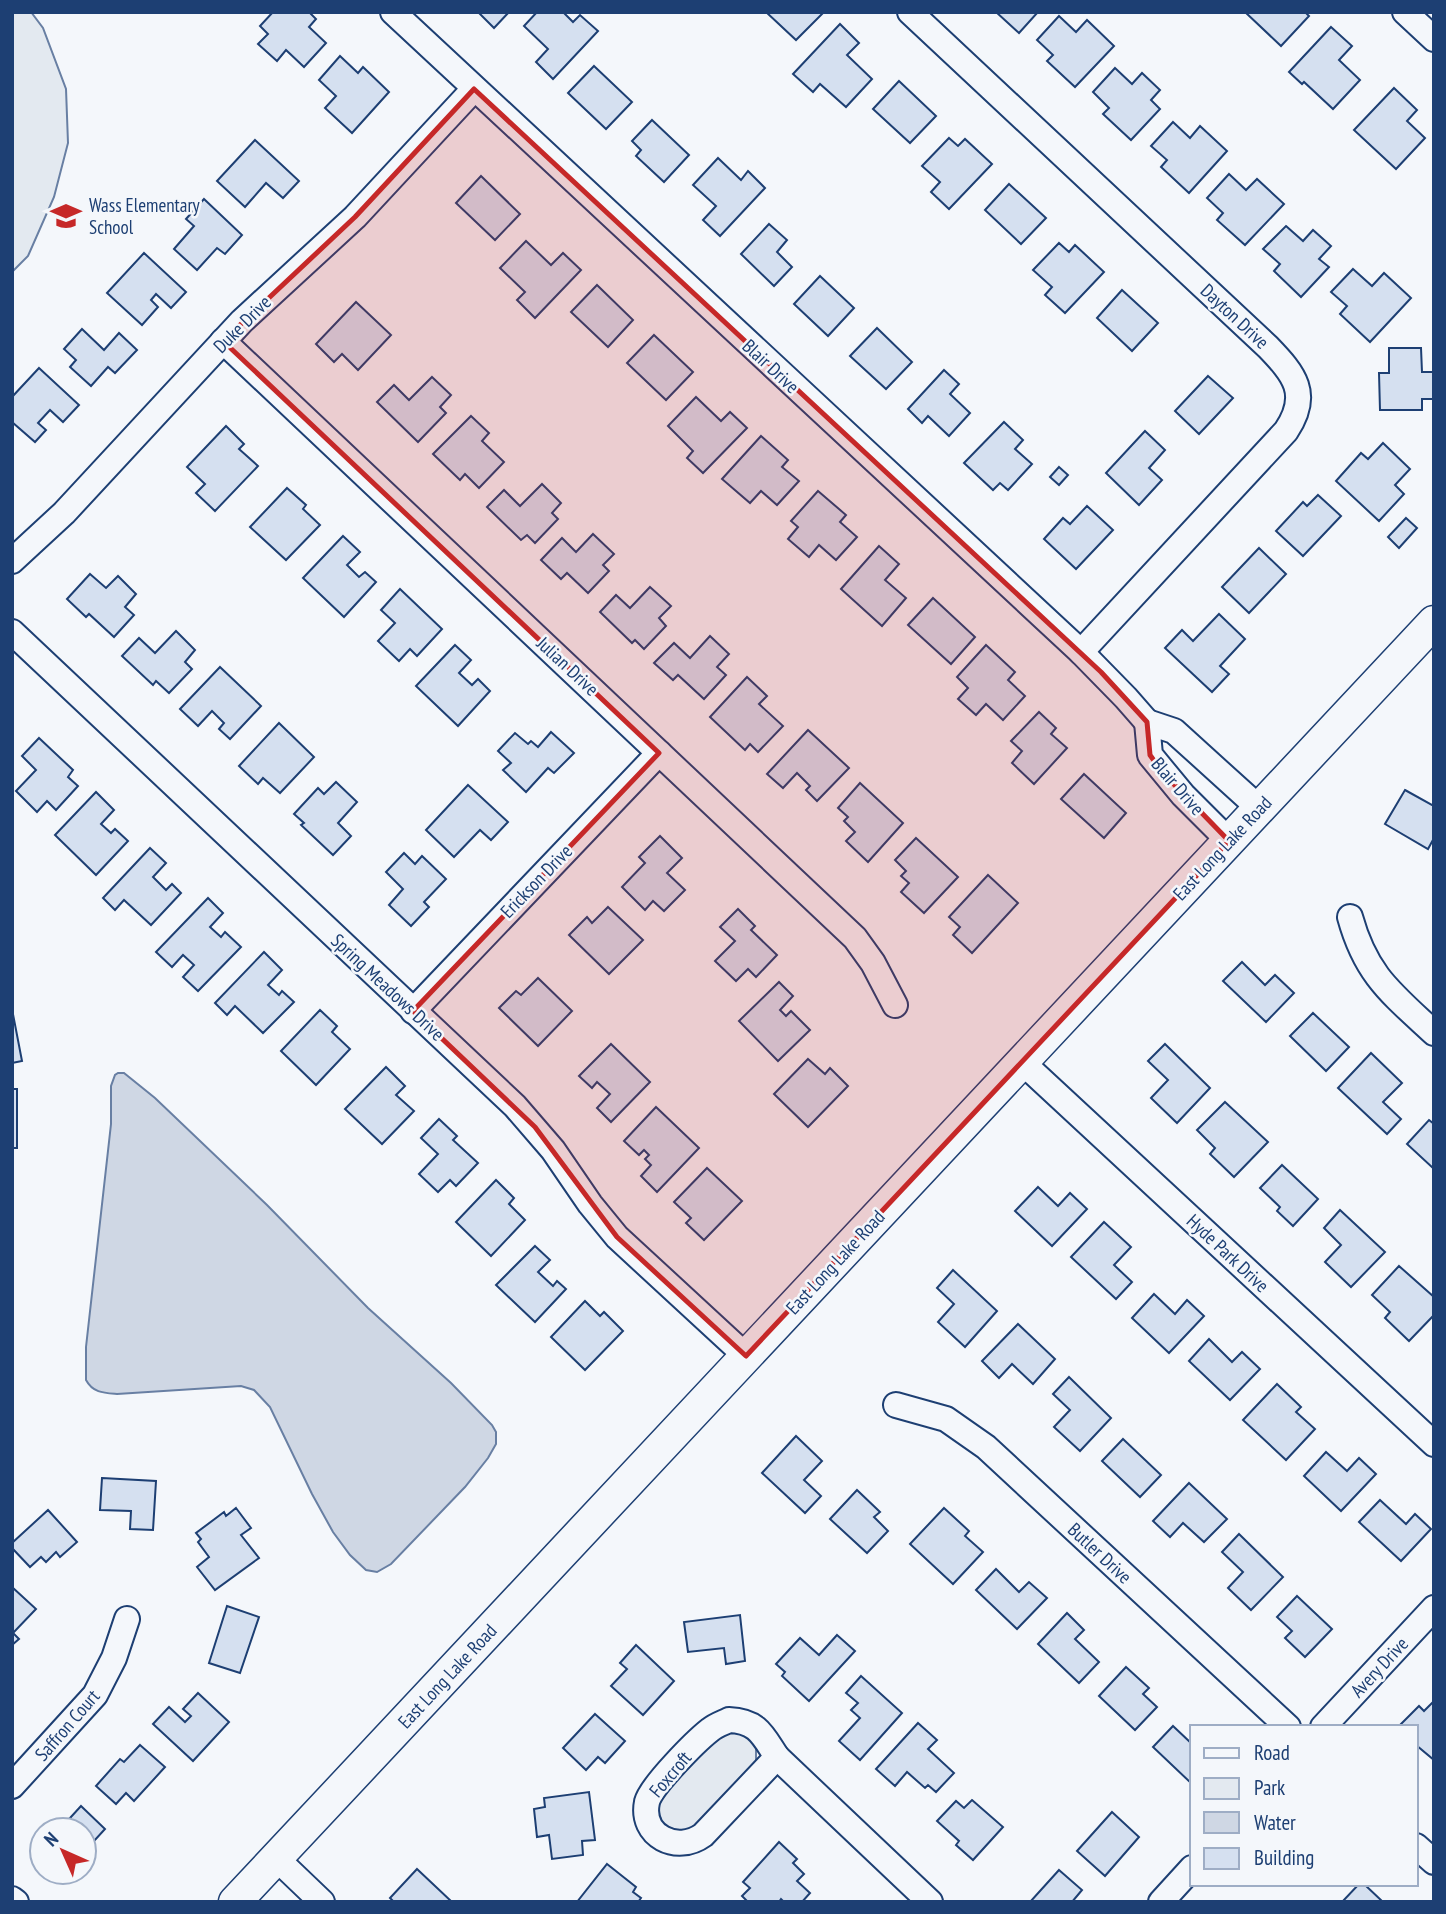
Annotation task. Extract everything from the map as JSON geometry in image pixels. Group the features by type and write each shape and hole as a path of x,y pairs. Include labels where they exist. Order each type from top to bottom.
{"main road":[{"name":"East Long Lake Road","path":"235,1902 1434,622"}],"street":[{"name":"Blair Drive","path":"393,12 1081,652 1147,722 1174,731 1259,808"},
{"name":"Dayton Drive","path":"910,12 1268,346 1286,366 1297,384 1297,410 1286,431 1081,652"},
{"path":"1405,12 1434,39"},
{"name":"Duke Drive","path":"12,561 64,513 223,341 355,218 474,89"},
{"name":"Julian Drive","path":"223,341 855,938 873,963 895,1005"},
{"name":"Spring Meadows Drive","path":"12,632 515,1106 535,1127 617,1237 746,1356"},
{"name":"Blair Drive","path":"1147,722 1150,755 1183,795 1228,841"},
{"name":"Erickson Drive","path":"413,1011 659,752"},
{"path":"1350,917 1357,943 1369,967 1434,1033"},
{"name":"Hyde Park Drive","path":"1022,1062 1434,1444"},
{"name":"Butler Drive","path":"896,1405 946,1419 986,1447 1286,1725"},
{"name":"Avery Drive","path":"1325,1725 1434,1608"},
{"name":"Saffron Court","path":"12,1786 95,1695 114,1658 127,1619"},
{"name":"Foxcroft","path":"777,1757 704,1835 694,1842 684,1844 665,1840 649,1822 646,1812 648,1800 656,1786 708,1731 730,1720 743,1720 754,1725 777,1757 930,1902"},
{"path":"1418,1848 1434,1862"},
{"path":"276,1858 322,1902"},
{"path":"1161,1902 1190,1870"}],"highlighted area":[{"path":"474,89 1101,672 1147,722 1150,755 1162,772 1229,841 746,1356 617,1237 535,1127 413,1011 659,753 223,341 355,217"}],"green space":[{"path":"12,12 31,12 43,28 66,89 68,143 54,197 28,256 12,272"},
{"path":"741,1731 756,1744 756,1763 700,1824 686,1833 666,1826 659,1814 658,1799 719,1734"}],"water":[{"path":"118,1073 124,1073 155,1098 267,1205 368,1308 451,1383 496,1432 496,1444 465,1487 391,1564 377,1572 366,1570 350,1555 333,1532 270,1407 254,1390 241,1386 117,1394 95,1390 86,1380 86,1347 111,1124 111,1086"}],"building":[{"path":"273,12 309,12 316,19 309,27 326,43 304,67 286,50 277,61 258,44 268,34 260,26"},
{"path":"478,12 509,12 494,28"},
{"path":"537,12 563,12 573,22 580,15 598,31 553,79 536,62 548,49 524,26"},
{"path":"766,12 822,12 823,13 796,40"},
{"path":"996,12 1038,12 1019,33"},
{"path":"1245,12 1305,12 1309,16 1281,46"},
{"path":"1059,16 1076,32 1087,20 1114,46 1075,87 1047,61 1053,55 1037,40"},
{"path":"840,24 859,43 847,55 872,79 846,107 820,84 813,92 793,74"},
{"path":"1331,27 1352,46 1339,60 1360,80 1333,109 1289,72"},
{"path":"340,56 358,73 363,67 389,92 352,133 325,108 336,96 319,80"},
{"path":"594,66 632,102 606,129 568,93"},
{"path":"1115,68 1132,84 1142,73 1160,90 1151,100 1160,109 1131,140 1103,114 1109,108 1093,92"},
{"path":"899,81 936,116 910,143 873,109"},
{"path":"1394,88 1417,110 1407,121 1425,138 1396,169 1354,130"},
{"path":"652,120 689,155 664,182 636,156 641,150 632,141"},
{"path":"1173,122 1190,138 1200,126 1227,151 1189,193 1161,167 1167,160 1151,146"},
{"path":"949,138 958,146 965,139 992,164 949,209 931,192 940,182 922,166"},
{"path":"255,140 299,181 283,198 266,183 245,207 217,181"},
{"path":"718,158 741,180 748,171 765,188 720,236 703,220 716,206 693,185"},
{"path":"1229,174 1246,190 1257,179 1284,204 1245,245 1217,220 1223,213 1207,198"},
{"path":"481,176 520,214 495,240 456,203"},
{"path":"1009,184 1046,218 1021,244 985,210"},
{"path":"204,199 242,235 225,254 217,248 197,270 174,249 194,226 186,219"},
{"path":"769,224 787,240 777,252 792,267 774,286 741,254"},
{"path":"1286,226 1303,241 1313,230 1331,246 1319,259 1329,267 1301,297 1274,271 1280,264 1263,249"},
{"path":"526,241 551,265 563,253 581,270 535,318 517,300 525,292 500,268"},
{"path":"1059,243 1069,252 1075,245 1104,272 1065,313 1045,295 1052,287 1033,270"},
{"path":"144,253 186,292 171,308 156,294 151,300 158,307 142,325 107,293"},
{"path":"1353,269 1372,286 1384,273 1411,298 1370,342 1340,314 1347,306 1331,292"},
{"path":"820,276 854,308 828,336 794,304"},
{"path":"597,285 633,320 608,347 571,312"},
{"path":"1122,290 1158,323 1132,351 1097,318"},
{"path":"356,302 391,335 358,370 342,354 334,362 316,344"},
{"path":"877,328 912,362 886,389 850,356"},
{"path":"82,329 104,350 119,333 137,350 115,373 108,367 91,386 70,367 76,360 64,349"},
{"path":"654,335 693,372 666,400 627,363"},
{"path":"1389,348 1421,348 1422,372 1434,372 1434,399 1422,399 1422,410 1380,410 1379,373 1389,373"},
{"path":"39,368 79,405 63,422 50,410 38,423 46,430 35,442 12,422 12,397"},
{"path":"944,370 959,384 950,394 970,413 949,436 928,416 922,423 908,409"},
{"path":"1208,376 1233,398 1199,434 1175,411"},
{"path":"432,377 451,395 440,407 446,413 418,442 377,402 394,385 409,400"},
{"path":"696,397 721,421 730,412 747,428 703,473 687,458 693,451 668,426"},
{"path":"471,416 489,433 482,441 504,462 479,488 465,474 460,480 433,454"},
{"path":"1004,422 1023,440 1015,449 1032,464 1008,490 1000,483 993,490 964,463"},
{"path":"226,426 244,444 239,449 258,466 215,511 196,493 205,484 187,467"},
{"path":"1145,431 1165,450 1149,468 1162,480 1139,505 1106,473"},
{"path":"761,436 788,460 782,467 799,481 777,505 761,491 750,503 722,479"},
{"path":"1383,443 1410,469 1395,485 1404,494 1379,521 1336,481 1361,453 1368,459"},
{"path":"1059,467 1068,475 1059,485 1050,477"},
{"path":"542,484 561,503 552,513 558,519 535,543 527,535 521,540 487,507 504,490 520,506"},
{"path":"287,488 306,505 303,509 320,525 286,560 250,527"},
{"path":"818,491 846,515 840,522 857,537 836,560 819,545 809,557 788,539 798,527 791,521"},
{"path":"1318,495 1341,516 1303,556 1276,531 1303,502 1307,506"},
{"path":"1087,506 1113,530 1076,569 1044,539 1063,518 1070,524"},
{"path":"1406,518 1417,528 1399,548 1388,537"},
{"path":"593,534 614,554 603,565 609,571 588,593 567,573 561,579 541,560 562,538 576,552"},
{"path":"343,536 360,552 347,565 359,577 365,572 376,582 344,617 303,578"},
{"path":"879,546 899,564 885,580 906,598 882,626 841,589"},
{"path":"1259,548 1286,574 1249,613 1222,587"},
{"path":"90,574 106,588 118,576 136,594 125,607 134,615 114,637 89,614 86,617 67,599"},
{"path":"650,587 671,606 659,618 666,626 644,649 635,640 632,643 600,612 616,595 630,608"},
{"path":"400,589 442,629 417,656 410,649 399,661 378,641 395,623 381,610"},
{"path":"933,598 975,637 951,664 908,625"},
{"path":"1219,614 1245,639 1220,666 1229,674 1212,692 1165,648 1182,630 1193,641"},
{"path":"176,631 195,650 185,662 192,669 169,693 156,681 153,685 122,656 139,638 155,653"},
{"path":"710,636 729,654 717,667 726,675 704,699 678,675 673,680 654,663 674,643 690,658"},
{"path":"455,645 471,660 459,673 472,685 478,679 490,691 458,726 416,686"},
{"path":"986,645 1015,672 1008,680 1025,696 1003,720 986,704 976,715 958,699 968,688 957,677"},
{"path":"220,667 261,706 230,739 219,729 224,723 212,711 198,726 180,709"},
{"path":"747,677 767,696 759,704 783,726 758,752 750,744 745,750 710,717"},
{"path":"1039,712 1056,728 1051,734 1067,748 1034,784 1012,763 1022,751 1011,741"},
{"path":"279,723 314,757 280,793 263,778 258,784 239,766"},
{"path":"808,730 849,768 817,801 806,790 810,786 797,773 783,788 767,774"},
{"path":"551,732 574,753 554,773 548,768 526,792 503,770 511,763 498,751 515,733 528,744 531,741 538,747"},
{"path":"39,738 73,770 68,777 78,786 56,810 47,801 37,812 16,791 36,770 22,756"},
{"path":"1084,774 1126,813 1104,838 1061,799"},
{"path":"336,782 357,802 338,823 351,836 333,855 301,825 304,823 294,814 318,788 324,794"},
{"path":"860,783 903,823 868,862 846,841 855,832 844,821 848,817 838,808"},
{"path":"468,785 508,822 491,840 480,830 454,857 426,830"},
{"path":"1405,790 1434,806 1434,838 1428,849 1385,824"},
{"path":"96,792 114,810 101,824 111,833 115,829 128,841 96,875 55,835"},
{"path":"660,836 682,858 667,873 685,890 664,911 653,901 645,910 622,887 645,863 639,857"},
{"path":"916,838 958,877 924,913 901,892 909,883 901,876 906,871 895,860"},
{"path":"150,848 166,863 153,877 166,890 172,884 181,893 151,925 124,900 115,910 103,898"},
{"path":"404,853 415,864 422,856 446,879 424,902 429,907 411,926 389,905 403,889 386,872"},
{"path":"988,875 1018,903 972,953 953,935 960,927 949,917"},
{"path":"208,898 223,913 210,927 221,937 225,932 241,947 198,991 183,977 194,965 183,955 172,967 156,952"},
{"path":"608,907 643,940 609,974 569,935 587,917 592,923"},
{"path":"738,909 755,926 751,930 777,955 756,977 748,969 736,981 715,961 735,941 720,927"},
{"path":"264,952 282,970 268,985 279,995 282,991 294,1002 263,1033 235,1006 227,1015 215,1003"},
{"path":"1242,962 1265,985 1275,975 1294,993 1266,1022 1223,981"},
{"path":"538,978 572,1011 538,1046 499,1008 516,991 521,995"},
{"path":"779,982 793,996 780,1010 786,1016 791,1011 810,1030 778,1061 739,1021"},
{"path":"12,1009 22,1061 12,1063"},
{"path":"320,1010 337,1026 332,1032 350,1049 316,1085 281,1051"},
{"path":"1313,1013 1349,1047 1326,1071 1290,1036"},
{"path":"611,1044 650,1082 611,1122 597,1108 610,1094 597,1082 592,1088 579,1076"},
{"path":"1165,1044 1210,1088 1177,1123 1151,1098 1168,1080 1148,1061"},
{"path":"1371,1053 1402,1083 1383,1102 1401,1119 1387,1134 1338,1088"},
{"path":"808,1059 825,1074 830,1068 848,1086 808,1127 774,1094"},
{"path":"386,1067 405,1086 396,1095 414,1111 382,1144 345,1109"},
{"path":"12,1089 17,1089 17,1148 12,1148"},
{"path":"1225,1102 1268,1142 1234,1177 1210,1154 1215,1148 1197,1130"},
{"path":"656,1107 699,1148 657,1192 641,1176 651,1165 645,1159 649,1155 644,1150 639,1155 624,1141"},
{"path":"439,1119 457,1136 453,1140 478,1163 456,1186 450,1180 438,1192 419,1174 438,1154 421,1138"},
{"path":"1429,1120 1434,1124 1434,1169 1407,1144"},
{"path":"1282,1165 1318,1199 1293,1226 1277,1211 1280,1207 1260,1188"},
{"path":"707,1168 742,1201 704,1240 686,1223 691,1218 674,1202"},
{"path":"496,1180 514,1198 509,1204 525,1220 491,1256 456,1222"},
{"path":"1038,1187 1058,1206 1070,1193 1087,1209 1052,1246 1015,1211"},
{"path":"1340,1210 1385,1252 1351,1287 1325,1262 1341,1245 1324,1228"},
{"path":"1104,1222 1131,1247 1114,1265 1132,1282 1116,1299 1071,1257"},
{"path":"535,1246 550,1260 538,1272 553,1286 557,1281 566,1289 535,1322 496,1285"},
{"path":"1399,1266 1434,1297 1434,1315 1409,1341 1385,1318 1390,1312 1372,1295"},
{"path":"953,1270 997,1311 965,1347 938,1322 954,1304 937,1288"},
{"path":"1154,1294 1175,1314 1187,1300 1204,1316 1169,1353 1132,1318"},
{"path":"585,1301 600,1316 604,1312 623,1331 585,1370 551,1337"},
{"path":"1018,1324 1055,1359 1033,1384 1012,1364 999,1378 982,1361"},
{"path":"1209,1339 1232,1362 1242,1352 1260,1369 1230,1400 1189,1361"},
{"path":"1069,1377 1111,1418 1080,1451 1054,1427 1070,1410 1053,1394"},
{"path":"1277,1384 1301,1407 1296,1412 1315,1429 1286,1460 1243,1420"},
{"path":"796,1436 822,1461 804,1480 821,1496 805,1513 762,1473"},
{"path":"1123,1439 1161,1475 1140,1497 1102,1461"},
{"path":"1326,1452 1347,1471 1359,1458 1376,1474 1341,1511 1304,1476"},
{"path":"102,1478 156,1481 153,1530 130,1529 131,1511 100,1510"},
{"path":"1189,1483 1227,1519 1204,1542 1183,1523 1170,1537 1153,1521"},
{"path":"857,1490 880,1512 874,1517 888,1531 867,1553 830,1519"},
{"path":"1380,1500 1406,1524 1415,1514 1431,1529 1401,1561 1359,1522"},
{"path":"236,1508 251,1528 241,1535 259,1558 215,1590 197,1567 209,1557 198,1542 201,1539 196,1533 224,1512 226,1516"},
{"path":"944,1508 969,1531 965,1536 983,1552 953,1584 910,1544"},
{"path":"48,1510 77,1542 60,1557 56,1552 46,1562 41,1557 30,1567 12,1548 12,1543"},
{"path":"1239,1534 1283,1577 1251,1610 1228,1588 1243,1572 1222,1552"},
{"path":"996,1569 1019,1592 1029,1582 1047,1598 1017,1629 976,1590"},
{"path":"12,1587 36,1609 13,1633 19,1639 12,1645"},
{"path":"1297,1596 1332,1629 1305,1657 1285,1638 1292,1631 1277,1617"},
{"path":"227,1606 259,1617 240,1673 209,1663"},
{"path":"1067,1613 1084,1630 1075,1639 1099,1662 1079,1683 1038,1644"},
{"path":"740,1615 745,1661 726,1664 724,1648 688,1652 684,1622"},
{"path":"837,1635 855,1651 809,1701 782,1676 785,1672 776,1664 800,1638 819,1655"},
{"path":"636,1645 674,1681 643,1715 611,1686 627,1669 620,1663"},
{"path":"1126,1667 1149,1688 1143,1694 1157,1707 1135,1730 1099,1696"},
{"path":"861,1676 902,1713 860,1760 839,1741 860,1718 851,1710 858,1703 846,1693"},
{"path":"198,1693 229,1722 193,1761 153,1724 169,1707 185,1722 191,1716 183,1709"},
{"path":"1434,1702 1434,1760 1418,1747 1418,1725 1400,1725 1419,1706 1424,1711"},
{"path":"595,1714 625,1741 605,1763 598,1757 586,1770 563,1748"},
{"path":"918,1723 937,1740 928,1749 954,1773 936,1792 928,1785 925,1788 907,1772 895,1786 876,1769"},
{"path":"1173,1726 1190,1742 1190,1782 1153,1747"},
{"path":"140,1745 165,1767 134,1801 126,1793 116,1804 96,1786 120,1759 124,1762"},
{"path":"589,1792 595,1840 582,1841 583,1855 552,1859 549,1835 537,1837 534,1809 545,1807 544,1798"},
{"path":"972,1800 1003,1827 973,1860 956,1845 959,1841 937,1821 956,1801 964,1808"},
{"path":"81,1806 91,1816 72,1816"},
{"path":"1112,1812 1139,1837 1105,1876 1077,1851"},
{"path":"98,1822 105,1829 98,1837"},
{"path":"779,1842 797,1859 793,1863 804,1874 797,1881 810,1893 802,1902 784,1902 781,1899 779,1902 748,1902 742,1896 750,1888 743,1882"},
{"path":"607,1864 636,1887 633,1892 641,1898 638,1902 577,1902"},
{"path":"417,1869 452,1902 394,1902 390,1898"},
{"path":"1059,1870 1082,1890 1072,1902 1030,1902"},
{"path":"1357,1886 1366,1886 1383,1902 1342,1902"}],"place":[{"name":"Wass Elementary School","path":"66,216"}]}
